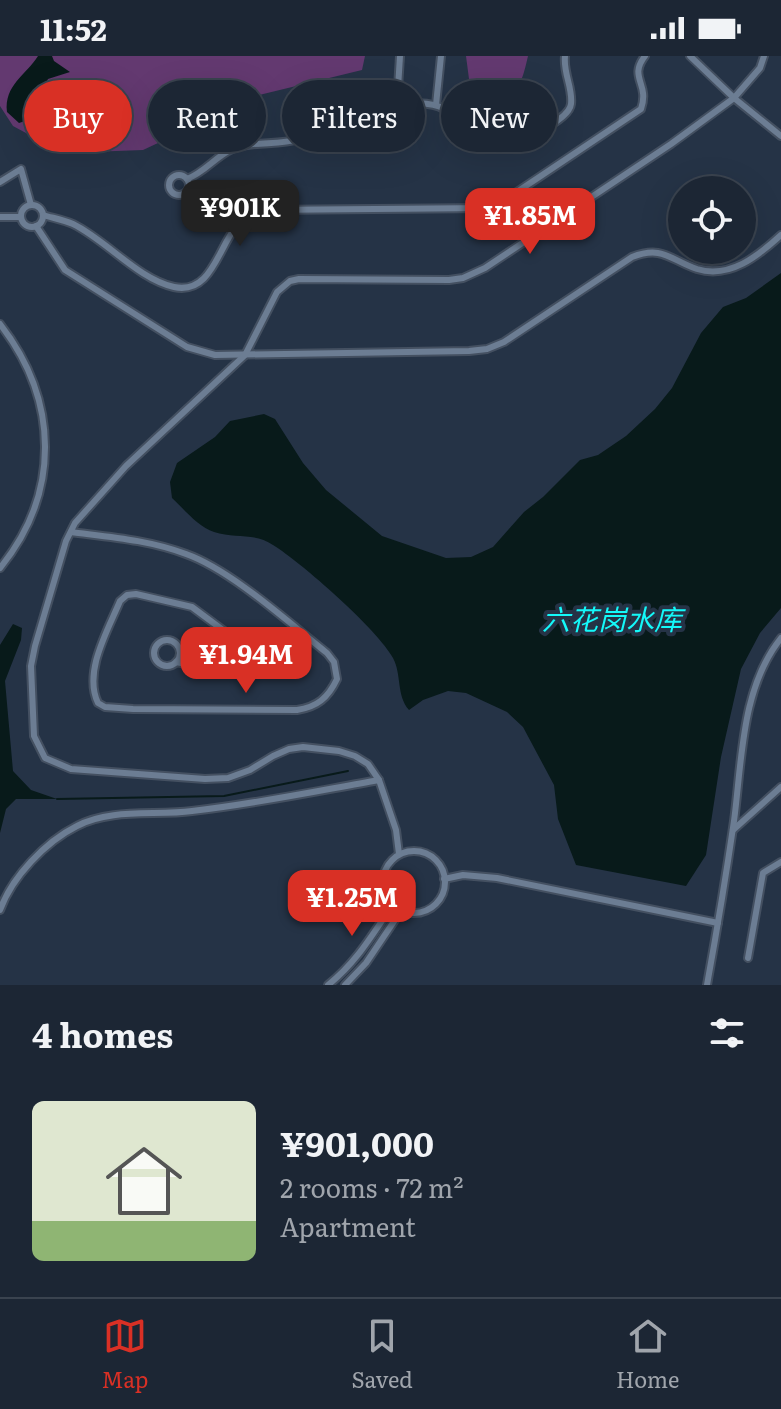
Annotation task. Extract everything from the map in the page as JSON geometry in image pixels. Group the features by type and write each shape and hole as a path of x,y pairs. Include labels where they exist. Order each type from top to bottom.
{"street":[{"path":"398,80 400,56"},
{"path":"436,105 441,56"},
{"path":"425,105 443,107 475,135 494,144 505,144 558,122 567,114 571,106 571,92 564,66 565,56"},
{"path":"43,215 73,224 157,280 183,288 203,279 212,269 233,229 261,210 489,208 641,109 644,90 637,66 645,56"},
{"path":"690,56 734,98 781,136"},
{"path":"399,854 396,830 379,780 368,764 355,756 303,747 273,756 250,770 228,778 205,779 71,769 45,758 34,736 31,666 75,523 126,466 245,355 277,292 290,281 463,278 485,268 671,144 734,98 760,68 764,56"},
{"path":"187,179 202,174 225,153 245,145 282,141"},
{"path":"0,182 21,169 31,205"},
{"path":"31,205 41,208 43,215 41,223 36,226 27,226 21,217 24,208 31,205"},
{"path":"0,217 21,217"},
{"path":"36,226 65,270 187,347 215,355 487,349 504,342 632,257 646,251 669,255 697,269 723,271 751,260 781,235"},
{"path":"0,324 36,389 47,434 43,476 36,501 16,549 0,568"},
{"path":"71,532 142,542 209,564 327,653 334,662 337,679 320,702 297,710 105,707 95,697 94,676 99,653 120,601 127,595 136,594 192,607 247,648 249,655 243,667 176,662 167,666 155,657 158,645 166,641 177,646 180,654 176,662"},
{"path":"707,985 732,831 739,765 752,701 763,667 781,638"},
{"path":"0,910 6,894 44,849 78,825 122,815 188,812 242,804 379,780"},
{"path":"732,831 781,787"},
{"path":"418,851 428,854 438,863 444,879 440,900 421,913 401,911 392,906 383,891 383,875 389,862 399,854 418,851"},
{"path":"748,958 763,873 781,862"},
{"path":"444,879 463,875 497,878 718,923"},
{"path":"328,985 358,956 392,906"},
{"path":"345,985 366,963 401,911"}],"shaded area":[{"path":"0,56 365,56 362,70 321,80 282,80 282,89 266,93 266,80 148,80 148,148 143,150 132,150 132,80 24,80 24,132 13,126 0,106"},
{"path":"466,56 528,56 521,80 469,79"}],"water":[{"path":"38,56 52,56 54,61 70,72 48,80 24,80 24,121 19,123 7,112 7,103 12,87"},
{"name":"六花岗水库","path":"781,273 781,608 760,633 741,669 721,757 706,855 686,886 576,865 558,819 554,785 523,727 507,712 466,693 448,691 423,700 409,710 402,698 393,658 372,631 338,598 273,545 259,538 208,530 172,498 170,482 177,463 215,437 230,421 264,414 275,419 303,463 326,490 382,536 446,558 471,557 493,547 524,512 580,460 598,455 626,436 672,388 701,333 723,307 746,298"},
{"path":"13,624 22,628 21,640 5,681 13,771 31,790 57,799 16,799 6,809 0,833 0,645"}],"waterway":[{"path":"57,799 224,796 348,771"}]}
